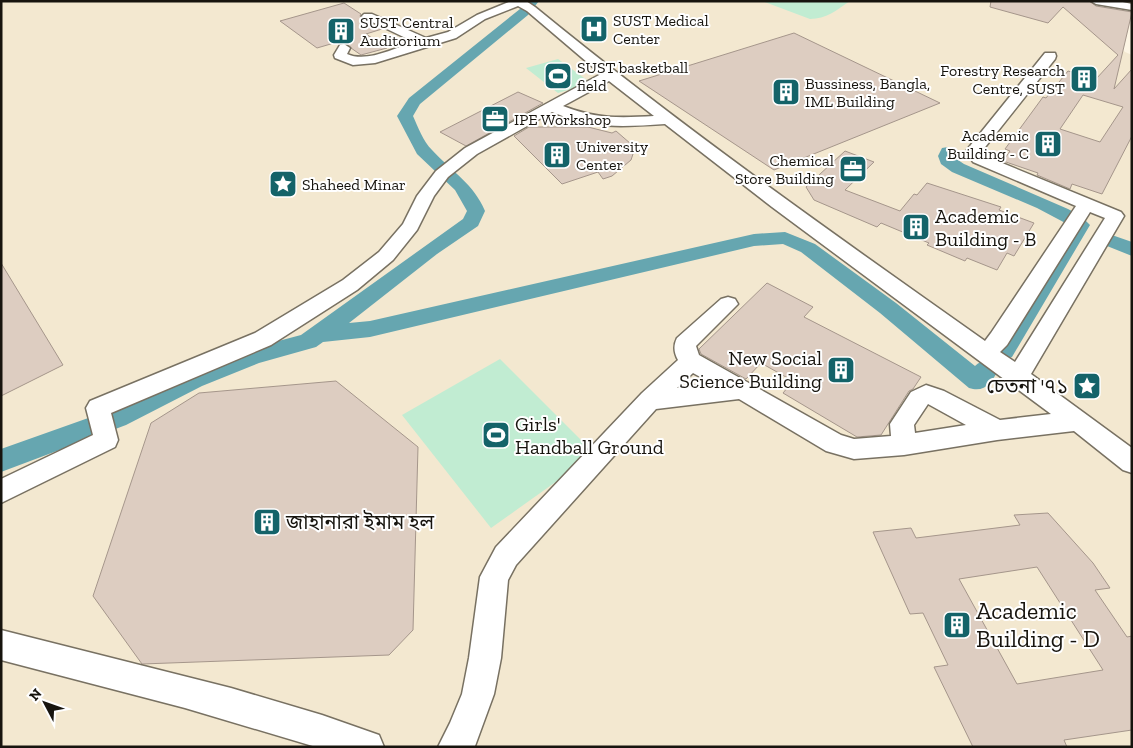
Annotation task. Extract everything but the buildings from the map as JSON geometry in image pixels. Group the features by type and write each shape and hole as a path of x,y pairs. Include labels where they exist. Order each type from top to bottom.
{"street":[{"path":"1096,1 1132,7"},
{"path":"344,48 340,55 353,61 370,60 452,35 481,17 523,4 610,75 778,203 1018,376 1132,462"},
{"path":"368,16 425,42"},
{"path":"1050,56 974,151 979,159 1079,214 1115,216 1132,208"},
{"path":"1,492 106,440 98,408 263,339 350,285 386,256 412,226 426,196 442,174 471,151 610,75"},
{"path":"552,107 579,118 612,123 669,119"},
{"path":"986,353 999,339 1079,214"},
{"path":"1018,376 1115,216"},
{"path":"728,304 686,344 686,355 691,361 836,444 854,449 904,445 997,430 1078,421"},
{"path":"455,747 463,734 478,694 485,658 494,577 506,556 650,400 691,361"},
{"path":"650,400 742,390"},
{"path":"904,445 902,424 919,398 926,394 936,397 997,430"},
{"path":"1,645 79,663 249,710 366,747"}],"shaded area":[{"path":"1,1 1053,1 1066,7 1068,12 1100,26 1125,52 1132,55 1132,747 1,747"}],"green space":[{"path":"762,1 850,1 826,16 810,19"},
{"name":"SUST basketball field","path":"558,59 591,83 558,93 526,68"},
{"name":"Girls' Handball Ground","path":"500,359 595,454 491,528 402,415"}],"waterway":[{"path":"1,461 117,418 194,379 253,356 308,341 363,302 430,250 471,222 476,211 473,202 462,187 426,154 417,141 405,116 414,101 524,12 533,1"},
{"path":"948,152 947,160 958,168 1044,205 1081,225 1004,351"},
{"path":"321,334 370,329 754,240 785,238 808,248 888,308 977,381 987,369"},
{"path":"1109,240 1132,250"}],"place":[{"name":"SUST Medical Center","path":"594,29"},
{"name":"SUST Central Auditorium","path":"341,31"},
{"name":"SUST basketball field","path":"558,76"},
{"name":"Forestry Research Centre, SUST","path":"1084,79"},
{"name":"Bussiness, Bangla, IML Building","path":"786,92"},
{"name":"IPE Workshop","path":"495,119"},
{"name":"Academic Building - C","path":"1048,144"},
{"name":"University Center","path":"557,155"},
{"name":"Chemical Store Building","path":"853,169"},
{"name":"Shaheed Minar","path":"283,184"},
{"name":"Academic Building - B","path":"916,227"},
{"name":"New Social Science Building","path":"841,370"},
{"name":"চেতনা '৭১","path":"1087,386"},
{"name":"Girls' Handball Ground","path":"496,435"},
{"name":"জাহানারা ইমাম হল","path":"267,522"},
{"name":"Academic Building - D","path":"957,625"}]}
